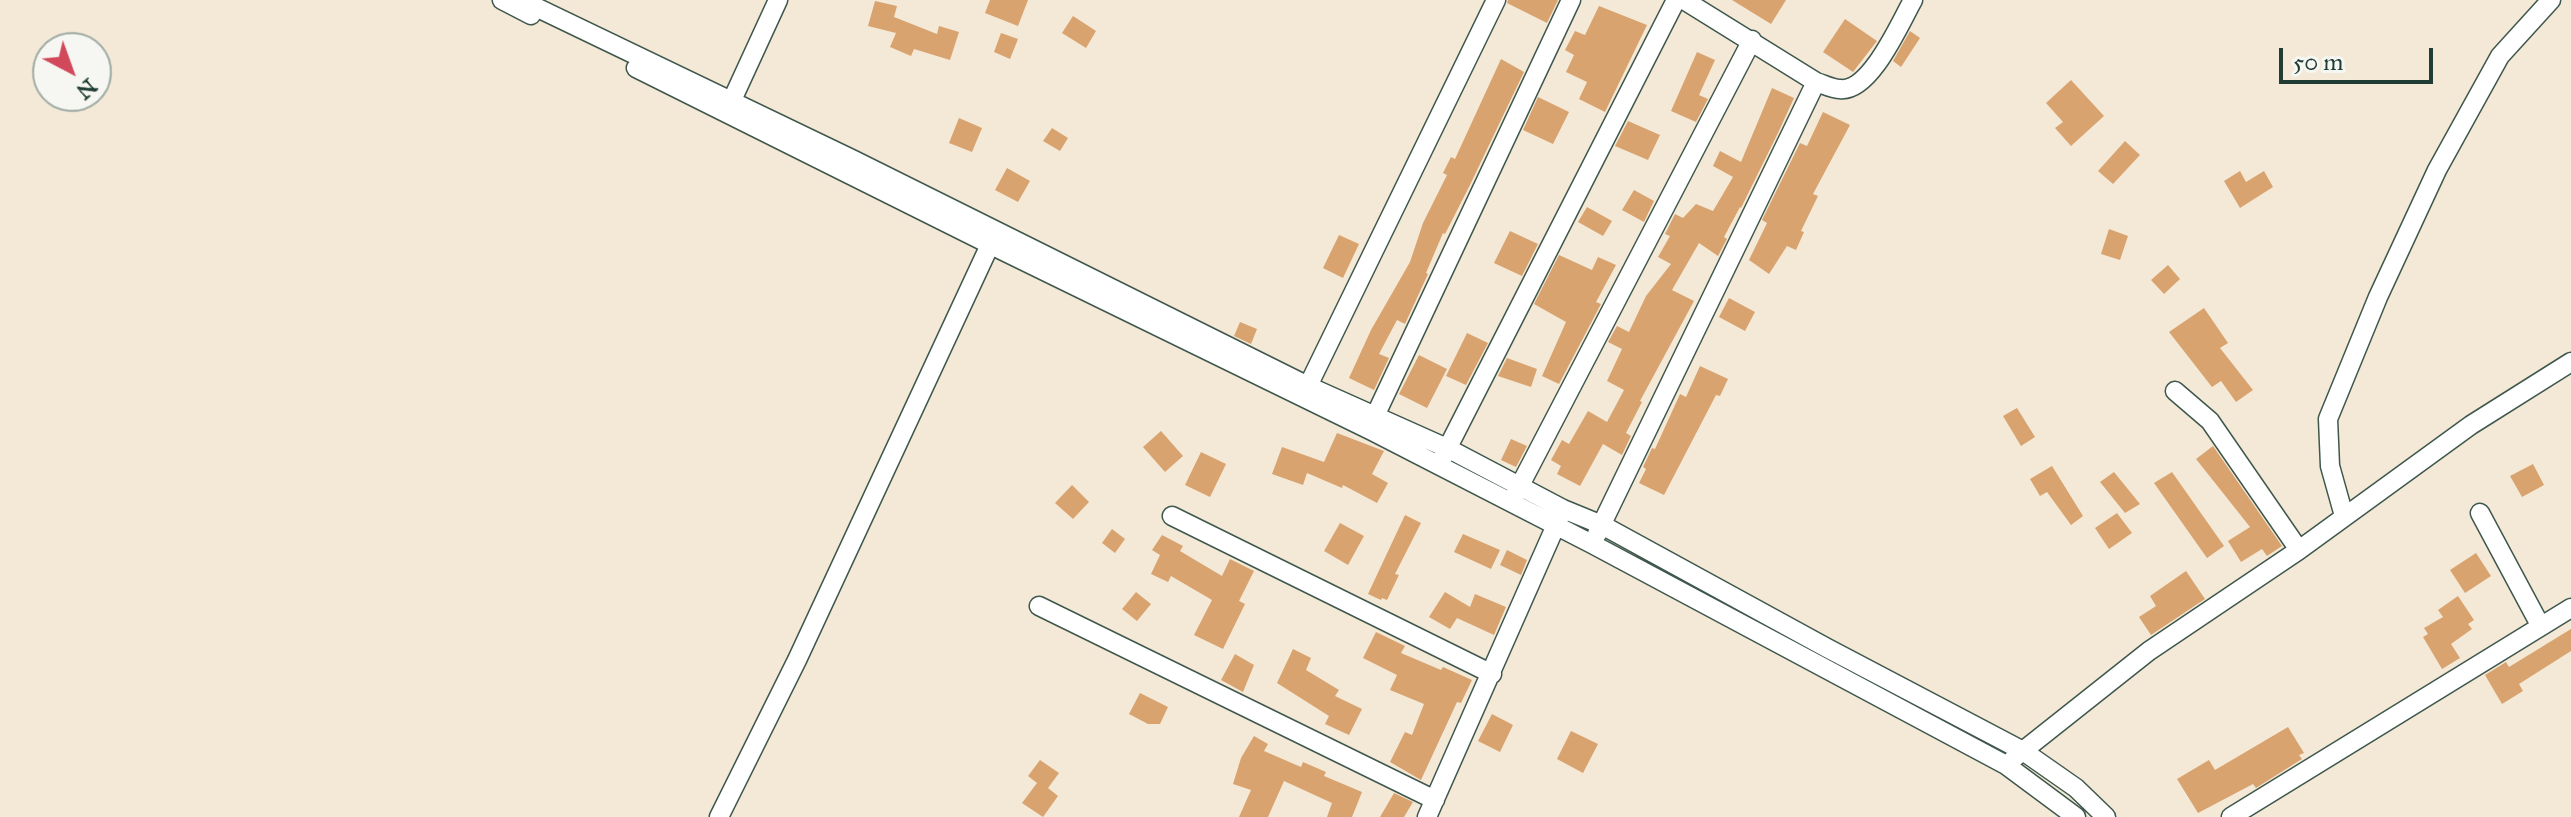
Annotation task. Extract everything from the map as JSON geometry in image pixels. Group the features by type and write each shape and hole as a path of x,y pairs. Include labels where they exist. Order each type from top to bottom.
{"street":[{"path":"502,0 729,107"},
{"path":"521,0 1438,466 1516,495 1560,517 1592,544 2006,765 2076,817"},
{"path":"1308,386 1496,0"},
{"path":"1376,414 1571,0"},
{"path":"1438,466 1676,0"},
{"path":"1684,0 1816,82 1842,90 1857,86 1872,70 1913,0"},
{"path":"2344,516 2330,466 2328,419 2378,297 2437,170 2500,56 2551,0"},
{"path":"729,107 772,2"},
{"path":"1516,495 1752,40"},
{"path":"1592,544 1816,82"},
{"path":"994,238 1449,449 1516,495"},
{"path":"719,817 797,660 994,238"},
{"path":"2006,765 2149,651 2299,550 2471,425 2571,362"},
{"path":"2175,391 2210,421 2299,550"},
{"path":"2480,513 2540,625"},
{"path":"1172,516 1492,674"},
{"path":"1560,517 1602,525 2023,751 2076,788 2106,817"},
{"path":"1039,606 1431,808 1560,517"},
{"path":"2231,817 2571,608"}],"building":[{"path":"990,0 1028,0 1018,26 985,13"},
{"path":"1508,0 1558,0 1547,23 1507,3"},
{"path":"1732,0 1786,0 1771,24"},
{"path":"875,1 897,6 894,17 937,34 939,26 959,32 950,60 914,49 911,56 890,47 896,33 868,26"},
{"path":"1599,6 1647,25 1605,112 1579,99 1587,82 1566,72 1574,55 1565,50 1575,31 1585,35"},
{"path":"1073,16 1096,31 1086,48 1062,33"},
{"path":"1845,19 1877,41 1853,72 1823,52"},
{"path":"1910,31 1920,38 1901,67 1893,61"},
{"path":"1001,33 1018,39 1010,59 994,52"},
{"path":"1697,52 1715,60 1699,95 1708,99 1696,122 1671,111"},
{"path":"1501,59 1524,72 1469,187 1443,233 1405,324 1397,320 1379,354 1389,358 1374,390 1349,378 1371,330 1410,262 1423,223 1447,175 1443,173 1451,157 1455,159"},
{"path":"2071,80 2104,116 2071,146 2055,128 2063,122 2046,103"},
{"path":"1772,88 1794,98 1724,237 1727,239 1718,256 1699,243 1672,290 1694,301 1640,401 1626,433 1631,436 1622,455 1603,444 1580,486 1557,474 1561,466 1551,460 1562,440 1569,444 1588,411 1607,422 1624,390 1607,381 1622,349 1608,342 1617,326 1629,332 1646,296 1671,264 1658,257 1670,236 1665,234 1675,214 1683,218 1696,204 1713,211 1733,177 1713,166 1720,151 1741,162"},
{"path":"1538,97 1569,112 1553,144 1523,130"},
{"path":"1823,112 1850,125 1813,194 1818,196 1801,231 1804,232 1796,250 1787,246 1769,274 1749,260 1767,223 1762,220 1800,143 1807,146"},
{"path":"959,118 982,128 972,152 949,143"},
{"path":"1628,121 1660,135 1648,160 1615,146"},
{"path":"1052,128 1068,138 1060,151 1043,141"},
{"path":"2125,141 2140,155 2113,184 2098,171"},
{"path":"1007,168 1030,181 1018,202 995,190"},
{"path":"2240,171 2246,182 2264,171 2273,187 2240,208 2224,181"},
{"path":"1634,190 1654,201 1644,222 1622,210"},
{"path":"1587,207 1612,221 1603,236 1578,222"},
{"path":"2109,229 2128,236 2120,260 2101,254"},
{"path":"1510,231 1538,244 1522,276 1494,263"},
{"path":"1339,235 1359,244 1343,278 1323,268"},
{"path":"1559,255 1592,270 1598,257 1616,265 1596,302 1601,304 1559,384 1542,376 1566,322 1534,304"},
{"path":"2168,265 2180,279 2164,294 2151,280"},
{"path":"1729,298 1755,312 1745,331 1719,317"},
{"path":"2204,308 2228,343 2220,348 2253,390 2236,402 2221,381 2212,387 2169,332"},
{"path":"1240,322 1257,329 1251,344 1234,336"},
{"path":"1467,333 1488,343 1466,385 1446,376"},
{"path":"1419,355 1447,369 1427,408 1399,394"},
{"path":"1507,358 1537,369 1531,387 1498,376"},
{"path":"1700,366 1728,379 1720,396 1716,395 1664,495 1639,483 1646,469 1643,467 1652,448 1655,449 1680,394 1686,397"},
{"path":"2017,408 2035,437 2021,446 2003,416"},
{"path":"1161,431 1183,456 1165,472 1143,447"},
{"path":"1337,433 1384,451 1372,474 1388,483 1377,503 1343,485 1342,488 1307,473 1303,485 1272,474 1282,447 1324,462"},
{"path":"1511,439 1527,446 1516,467 1501,460"},
{"path":"2213,446 2282,546 2267,556 2262,549 2241,562 2228,541 2250,527 2196,459"},
{"path":"1201,452 1226,464 1210,497 1185,485"},
{"path":"2533,464 2544,485 2522,497 2510,476"},
{"path":"2052,466 2083,516 2071,525 2047,492 2040,496 2030,479"},
{"path":"2114,472 2140,504 2125,513 2100,482"},
{"path":"2172,472 2224,546 2207,558 2154,483"},
{"path":"1072,485 1089,502 1073,519 1055,503"},
{"path":"2117,513 2132,533 2109,549 2095,528"},
{"path":"1405,515 1421,523 1395,574 1399,575 1387,600 1381,600 1368,594"},
{"path":"1340,523 1364,536 1348,565 1324,551"},
{"path":"1112,529 1125,539 1115,553 1102,543"},
{"path":"1463,534 1500,550 1491,569 1454,552"},
{"path":"1162,535 1183,546 1180,551 1222,576 1230,559 1254,571 1239,601 1245,604 1223,649 1194,635 1212,600 1171,576 1168,582 1151,574 1160,555 1152,550"},
{"path":"1507,550 1527,560 1521,575 1500,565"},
{"path":"2476,553 2491,576 2465,593 2450,570"},
{"path":"2186,571 2205,599 2151,635 2139,617 2156,606 2150,596"},
{"path":"1136,592 1151,604 1137,621 1122,609"},
{"path":"1445,592 1470,607 1475,594 1506,607 1494,635 1457,618 1450,629 1429,617"},
{"path":"2458,596 2474,620 2468,624 2472,629 2451,644 2460,658 2442,669 2423,637 2428,634 2424,628 2443,617 2438,610"},
{"path":"2571,629 2571,651 2519,684 2523,691 2502,704 2485,675 2506,662 2509,667"},
{"path":"1376,632 1405,646 1401,653 1472,680 1461,703 1457,702 1421,780 1390,762 1405,732 1412,735 1424,704 1390,690 1397,675 1363,658"},
{"path":"1293,649 1311,658 1306,670 1339,690 1335,696 1362,709 1349,735 1325,724 1329,716 1277,683"},
{"path":"1235,654 1254,665 1243,692 1221,680"},
{"path":"1140,693 1168,707 1160,724 1148,724 1129,714"},
{"path":"1492,714 1513,725 1500,752 1478,741"},
{"path":"2288,727 2304,753 2299,755 2302,759 2256,788 2253,784 2198,813 2177,779 2209,760 2215,770"},
{"path":"1571,731 1598,744 1583,773 1557,759"},
{"path":"1254,736 1268,744 1264,751 1301,767 1303,762 1326,772 1324,776 1362,792 1352,817 1327,817 1332,803 1284,781 1268,817 1239,817 1251,790 1233,784 1241,758"},
{"path":"1040,760 1059,773 1048,788 1058,796 1043,817 1022,803 1037,783 1028,776"},
{"path":"1394,793 1413,802 1404,817 1380,817"}]}
